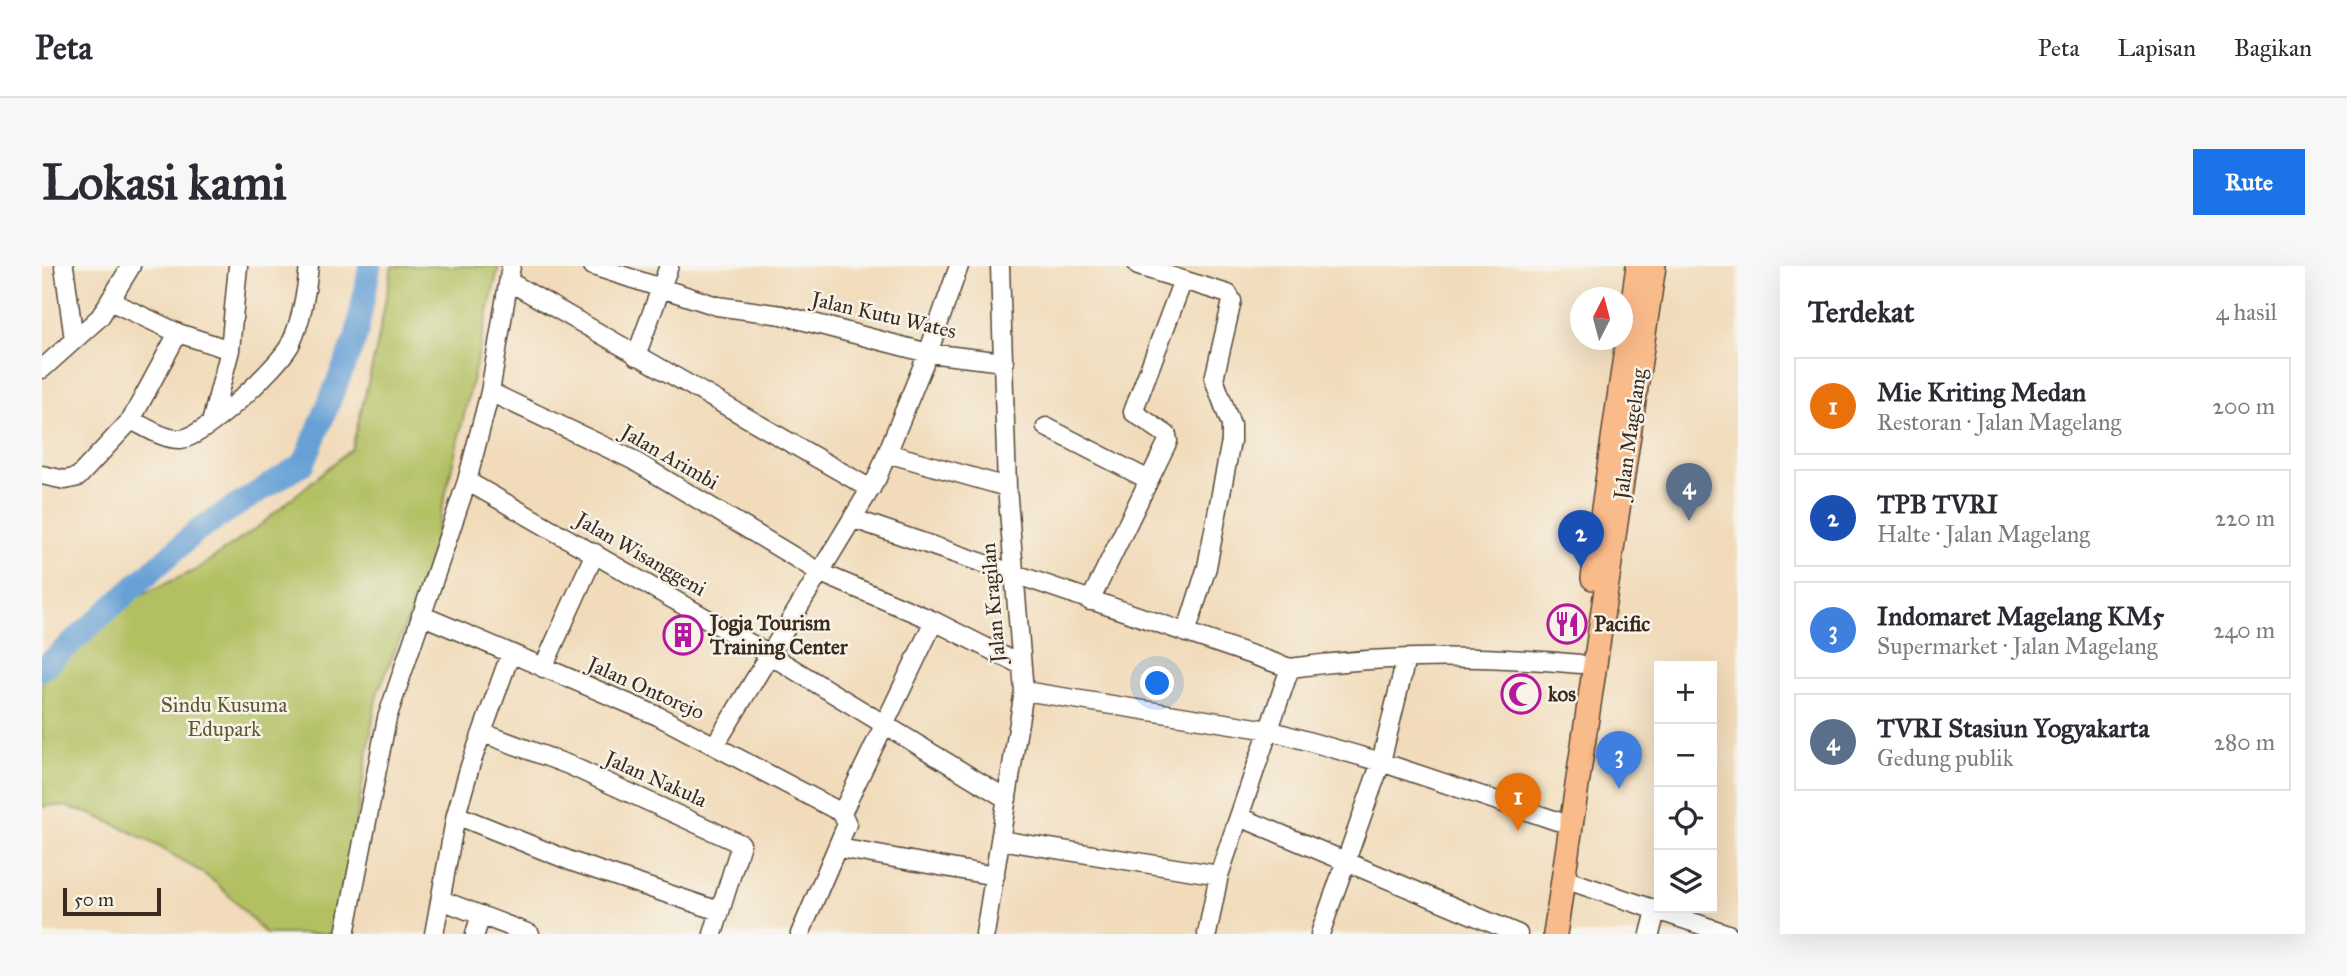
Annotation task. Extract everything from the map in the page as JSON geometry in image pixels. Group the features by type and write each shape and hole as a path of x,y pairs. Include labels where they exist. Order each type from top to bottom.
{"main road":[{"name":"Jalan Magelang","path":"1541,934 1638,266"},
{"name":"Jalan Magelang","path":"1555,934 1654,266"}],"street":[{"path":"64,266 74,340"},
{"path":"42,369 91,327 131,266"},
{"path":"211,423 230,350 238,266"},
{"path":"131,420 163,436 180,439 197,436 281,360 296,327 309,266"},
{"name":"Jalan Kutu Wates","path":"593,266 717,306 814,322 928,353 1004,362"},
{"path":"636,356 669,266"},
{"path":"715,745 871,489 928,353 959,266"},
{"name":"Jalan Kragilan","path":"985,934 1024,691 1007,487 1000,266"},
{"path":"1138,266 1228,294 1232,301 1214,379 1231,425 1231,441 1207,567 1186,633"},
{"path":"345,934 387,719 467,481 490,391 510,274 636,356 871,489"},
{"path":"1090,601 1168,438 1133,412 1183,280"},
{"path":"110,301 178,333 230,350"},
{"path":"42,475 65,480 78,477 131,420 178,333"},
{"name":"Jalan Arimbi","path":"490,391 631,459 821,573 934,621 1021,665"},
{"path":"1046,427 1149,480"},
{"path":"894,455 1007,487"},
{"name":"Jalan Wisanggeni","path":"467,481 770,655 1007,799"},
{"path":"854,519 1290,668 1340,661 1406,659 1525,659 1580,664"},
{"path":"543,668 595,553"},
{"name":"Jalan Ontorejo","path":"421,615 658,716 844,815"},
{"path":"800,934 839,848 847,824 844,815 883,724 934,621"},
{"path":"434,934 456,815 510,655"},
{"path":"1320,934 1381,762 1406,659"},
{"path":"1207,934 1219,875 1290,668"},
{"path":"1024,691 1269,730 1381,762 1557,821"},
{"name":"Jalan Nakula","path":"483,733 569,765 741,844 719,911"},
{"path":"456,815 573,862 719,911 713,934"},
{"path":"1240,817 1518,934"},
{"path":"1000,840 1219,875"},
{"path":"839,848 995,876"},
{"path":"1564,879 1654,910"},
{"path":"441,900 530,934"},
{"path":"1650,934 1655,913"},
{"path":"1662,913 1728,934"},
{"path":"475,934 481,915"}],"green space":[{"name":"Sindu Kusuma Edupark","path":"392,266 499,266 427,573 377,694 338,934 266,934 216,883 175,856 101,818 57,805 42,807 42,677 136,597 196,570 258,527 352,448 377,346"}],"waterway":[{"path":"42,669 198,530 304,463 356,337 370,266"}],"place":[{"name":"TVRI Stasiun Yogyakarta","path":"1689,521"},
{"name":"TPB TVRI","path":"1581,568"},
{"name":"Pacific","path":"1567,624"},
{"name":"Jogja Tourism Training Center","path":"683,635"},
{"name":"kos","path":"1521,694"},
{"name":"Indomaret Magelang KM5","path":"1619,789"},
{"name":"Mie Kriting Medan","path":"1518,831"}]}
